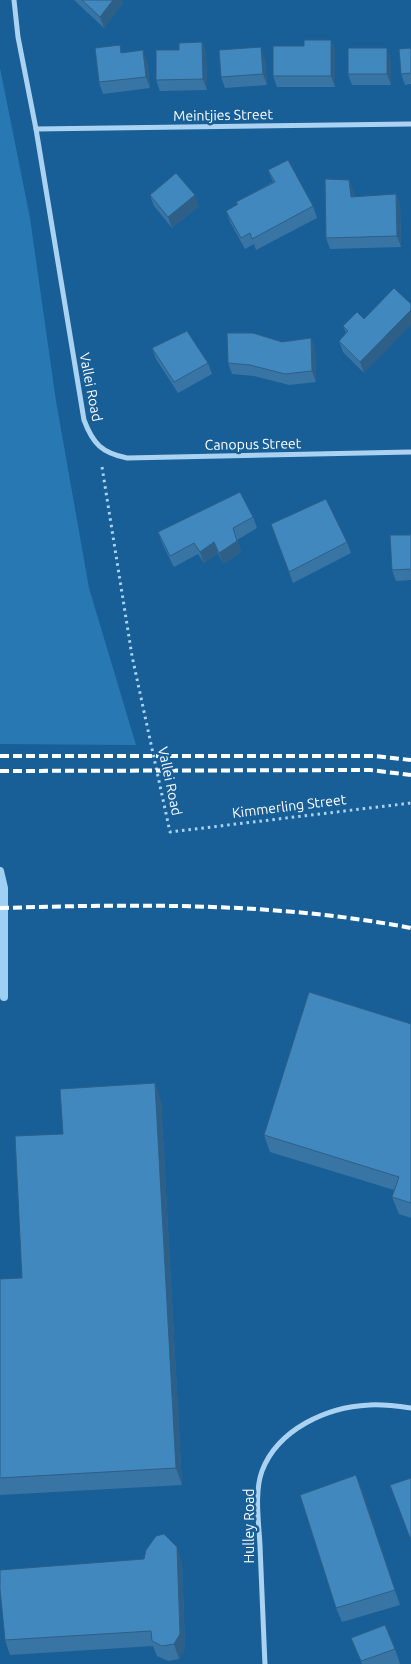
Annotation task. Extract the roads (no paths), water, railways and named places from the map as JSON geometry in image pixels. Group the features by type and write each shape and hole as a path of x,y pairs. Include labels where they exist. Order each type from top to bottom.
{"street":[{"name":"Vallei Road","path":"14,0 18,37 36,130 84,420 99,447"},
{"name":"Meintjies Street","path":"36,130 411,124"},
{"name":"Canopus Street","path":"99,447 112,455 127,458 411,452"},
{"name":"Hulley Road","path":"265,1664 258,1501 262,1472 272,1453 283,1439 300,1426 321,1415 346,1408 368,1405 411,1408"}],"waterway":[{"path":"0,871 4,888 4,997"}],"railway":[{"path":"0,756 374,756 411,760"},
{"path":"0,771 370,770 411,775"},
{"path":"0,908 155,906 258,909 309,913 411,928"}]}
